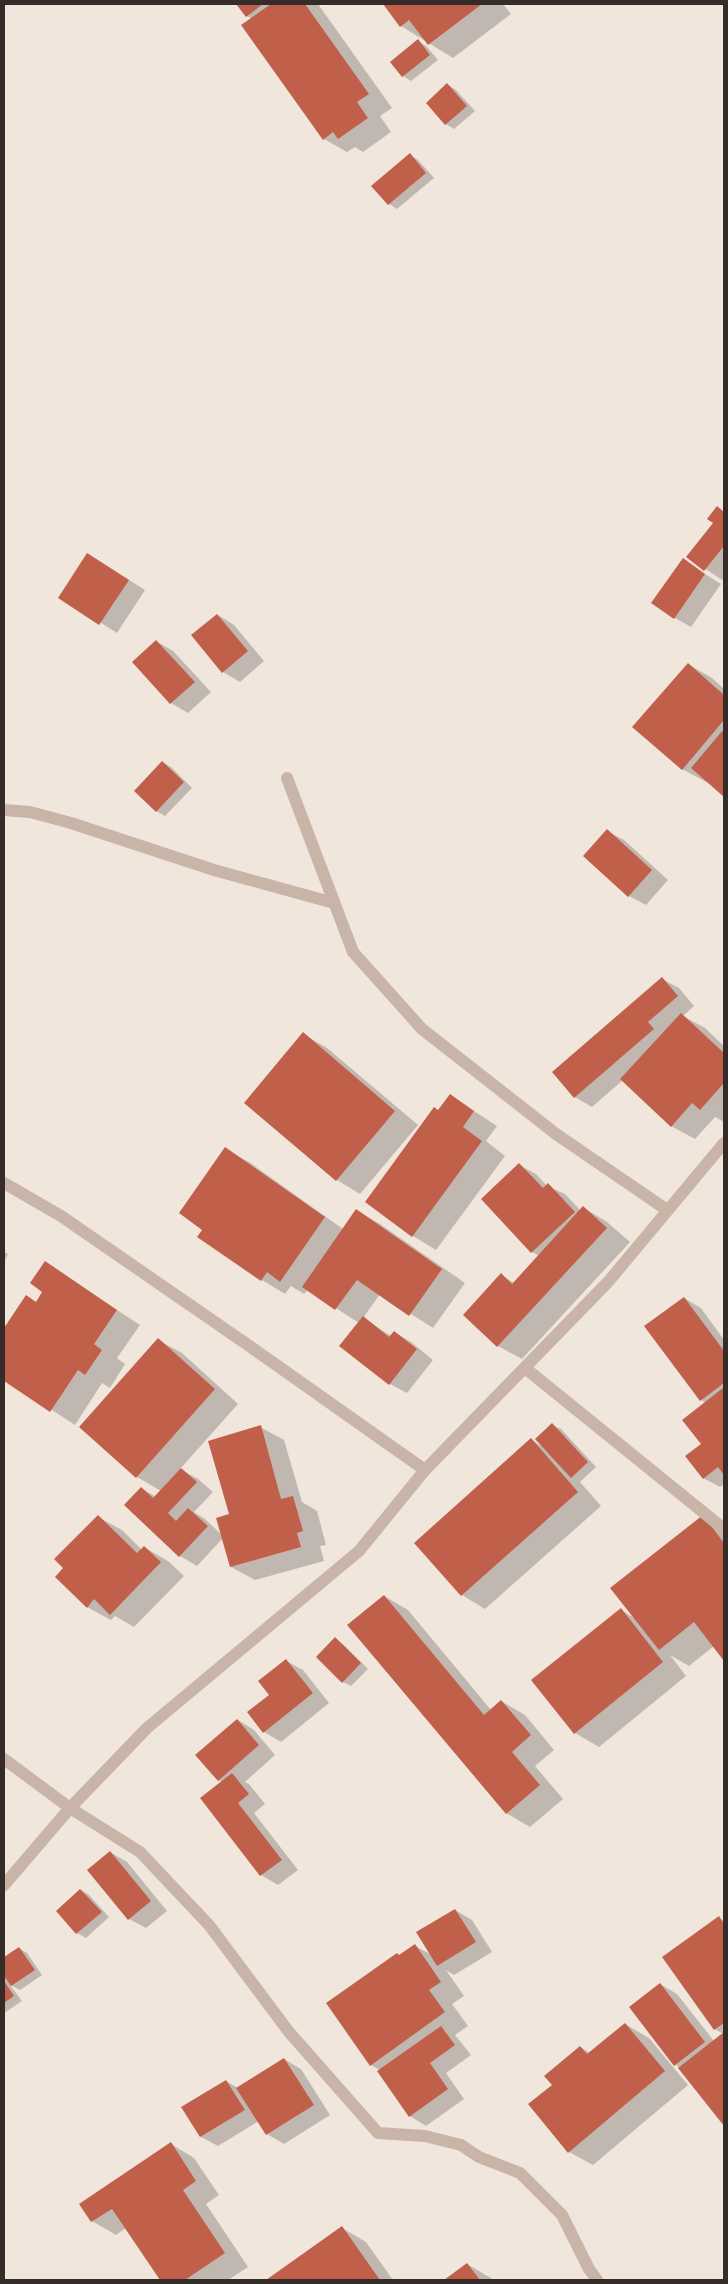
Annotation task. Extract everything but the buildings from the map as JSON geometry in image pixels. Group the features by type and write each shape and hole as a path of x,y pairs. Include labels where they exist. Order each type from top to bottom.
{"street":[{"path":"286,778 352,952 422,1029 556,1134 667,1210"},
{"path":"4,810 30,812 214,870 334,903"},
{"path":"4,1885 70,1808 147,1728 360,1551 425,1470 608,1282 724,1143"},
{"path":"4,1183 61,1216 248,1344 425,1470"},
{"path":"525,1368 724,1529"},
{"path":"4,1759 70,1808 140,1852 203,1918 289,2032 378,2133 425,2136 461,2145 479,2157 520,2173 562,2216 589,2269 597,2280"}]}
